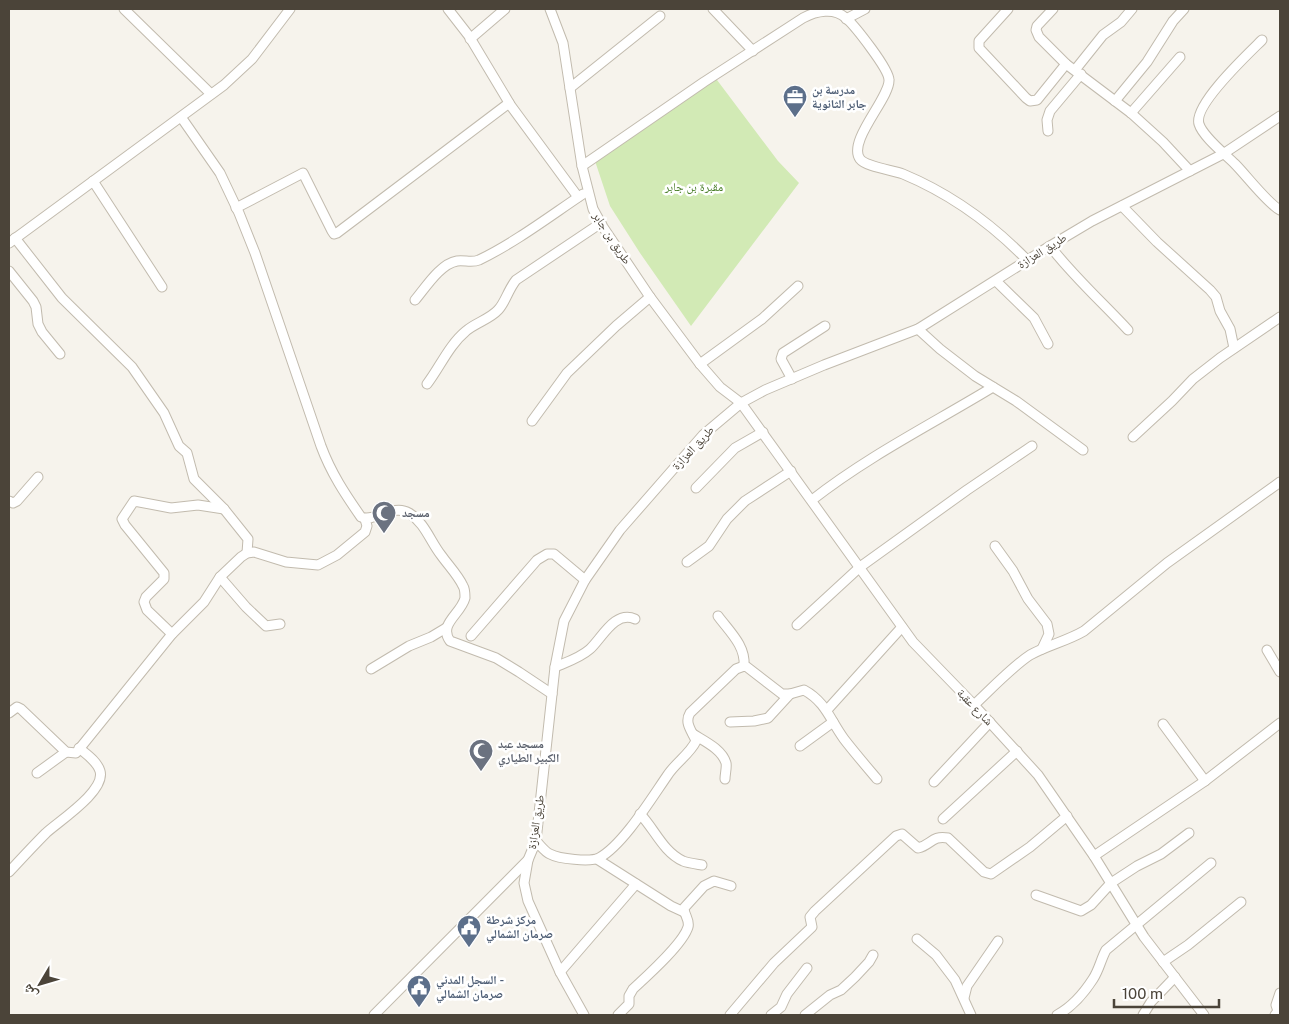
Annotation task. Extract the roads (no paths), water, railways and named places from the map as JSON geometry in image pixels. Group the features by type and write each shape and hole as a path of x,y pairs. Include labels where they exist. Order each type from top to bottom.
{"street":[{"path":"124,9 212,94"},
{"path":"247,552 248,539 224,509 194,478 187,453 179,446 164,413 132,367 62,298 12,241 92,180 181,118 224,85 252,59 290,9"},
{"path":"448,9 470,39 509,103 578,197"},
{"path":"470,39 505,9"},
{"name":"طريق بن جابر","path":"550,9 563,43 582,166 593,209 650,297 700,364 720,387 742,403"},
{"path":"712,9 753,51"},
{"path":"846,19 865,9"},
{"path":"1008,9 980,41 979,45 983,53 1026,98 1030,101 1037,100 1066,64"},
{"path":"1053,9 1037,26 1036,30 1039,37 1066,64 1131,113 1163,142 1190,171"},
{"path":"1048,131 1047,120 1050,111 1103,35 1121,22 1132,9"},
{"path":"1115,101 1147,62 1173,21 1184,9"},
{"path":"582,166 704,82 814,10 838,13 846,19 887,70 889,80 888,87 858,144 860,159 865,163 900,173 930,186 966,207 991,225 1027,260"},
{"path":"570,88 660,16"},
{"path":"1262,40 1219,85 1199,116 1199,123 1202,130 1223,154 1280,210"},
{"path":"1131,113 1180,57"},
{"path":"236,208 303,174 332,231 334,234 337,234 509,103"},
{"name":"طريق العزازة","path":"374,1015 528,860 536,841 555,667 564,621 585,580 620,530 703,435 742,403 792,378 918,329 1050,246 1122,206 1223,154 1280,116"},
{"path":"181,118 220,173 256,253 296,376 328,466 338,484 361,517 365,518 386,512 403,510 420,522 464,588 465,598 446,628 431,637 409,646 371,669"},
{"path":"92,180 162,286"},
{"path":"416,300 449,264 458,261 478,261 514,240 588,191"},
{"path":"1122,206 1157,242 1216,297 1220,311 1230,328 1234,348"},
{"path":"427,384 449,350 466,331 497,312 516,280 601,223"},
{"path":"1050,246 1067,268 1128,330"},
{"path":"9,271 33,301 36,307 38,324 42,332 60,354"},
{"path":"996,280 1034,318 1048,344"},
{"path":"700,364 762,319 798,286"},
{"path":"532,421 567,373 616,326 650,297"},
{"path":"1133,437 1193,379 1280,317"},
{"path":"792,378 783,364 783,353 825,326"},
{"path":"918,329 947,355 975,376 1016,401 1083,450"},
{"path":"812,500 841,477 993,387"},
{"name":"شارع عقبة","path":"742,403 913,642 1038,775 1094,856 1144,937 1204,1015"},
{"path":"696,488 735,448 763,432"},
{"path":"797,625 860,567 1032,446"},
{"path":"687,562 709,546 727,519 745,502 791,471"},
{"path":"9,500 12,503 17,501 38,477"},
{"path":"974,705 1028,657 1042,649 1071,639 1084,631 1167,563 1280,482"},
{"path":"172,634 147,610 144,602 146,597 164,579 164,573 122,519 134,501 171,508 198,504 224,509"},
{"path":"9,713 17,707 21,709 66,752 76,753 172,634 204,602 220,577 247,552 254,552 286,562 318,565 337,555 365,532 367,526 365,518"},
{"path":"995,546 1013,572 1028,599 1047,624 1049,634 1042,649"},
{"path":"471,636 537,560 547,554 554,554 585,580"},
{"path":"220,577 246,607 266,626 280,624"},
{"path":"718,616 739,644 745,656 744,666"},
{"path":"555,667 577,658 590,650 609,627 620,618 630,617 635,619"},
{"path":"446,628 446,635 455,644 496,658 552,694"},
{"path":"827,710 902,628"},
{"path":"1267,650 1280,672"},
{"path":"536,841 550,854 571,860 597,859 611,850 640,814 674,764 693,748 696,741 688,725 687,718 690,713 736,669 744,666 748,667 782,694 804,690 810,694 827,710 844,738 877,779"},
{"path":"730,722 754,721 768,718 790,694"},
{"path":"800,746 833,722"},
{"path":"934,782 990,722"},
{"path":"1094,856 1205,781 1280,723"},
{"path":"1163,724 1205,781"},
{"path":"693,734 715,748 722,755 726,764 725,779"},
{"path":"10,867 52,828 67,818 94,791 100,779 100,771 94,760 79,748"},
{"path":"943,819 1016,751"},
{"path":"37,773 66,752"},
{"path":"640,814 670,852 683,861 702,865"},
{"path":"730,1015 774,963 812,927 810,917 815,911 896,836 902,834 918,848 922,848 933,839 940,837 948,838 984,872 991,874 1030,847 1067,816"},
{"path":"1036,895 1081,911 1091,905 1111,883 1137,866 1161,854 1189,833"},
{"path":"597,859 671,906 684,912 689,920 688,928 676,947 633,989 629,1004 618,1015"},
{"path":"528,860 524,883 525,892 560,972 584,1015"},
{"path":"1057,1015 1072,1006 1093,979 1106,950 1136,923 1211,864"},
{"path":"684,912 684,908 704,886 714,880 731,886"},
{"path":"560,972 636,884"},
{"path":"1163,962 1188,945 1241,902"},
{"path":"917,939 936,955 947,968 955,980 971,1015"},
{"path":"964,998 967,986 998,941"},
{"path":"805,1015 830,995 848,984 869,962 873,955"},
{"path":"771,1015 780,1007 787,994 807,968"},
{"path":"1143,1015 1151,1002 1175,977"},
{"path":"1275,1015 1278,1011 1276,1005 1280,993"}],"place":[{"name":"مدرسة بن جابر الثانوية","path":"795,118"},
{"name":"مسجد","path":"384,534"},
{"name":"مسجد عبد الكبير الطياري","path":"481,772"},
{"name":"مركز شرطة صرمان الشمالي","path":"469,948"},
{"name":"السجل المدني - صرمان الشمالي","path":"419,1008"}],"park label":[{"name":"مقبرة بن جابر","path":"694,187"}]}
